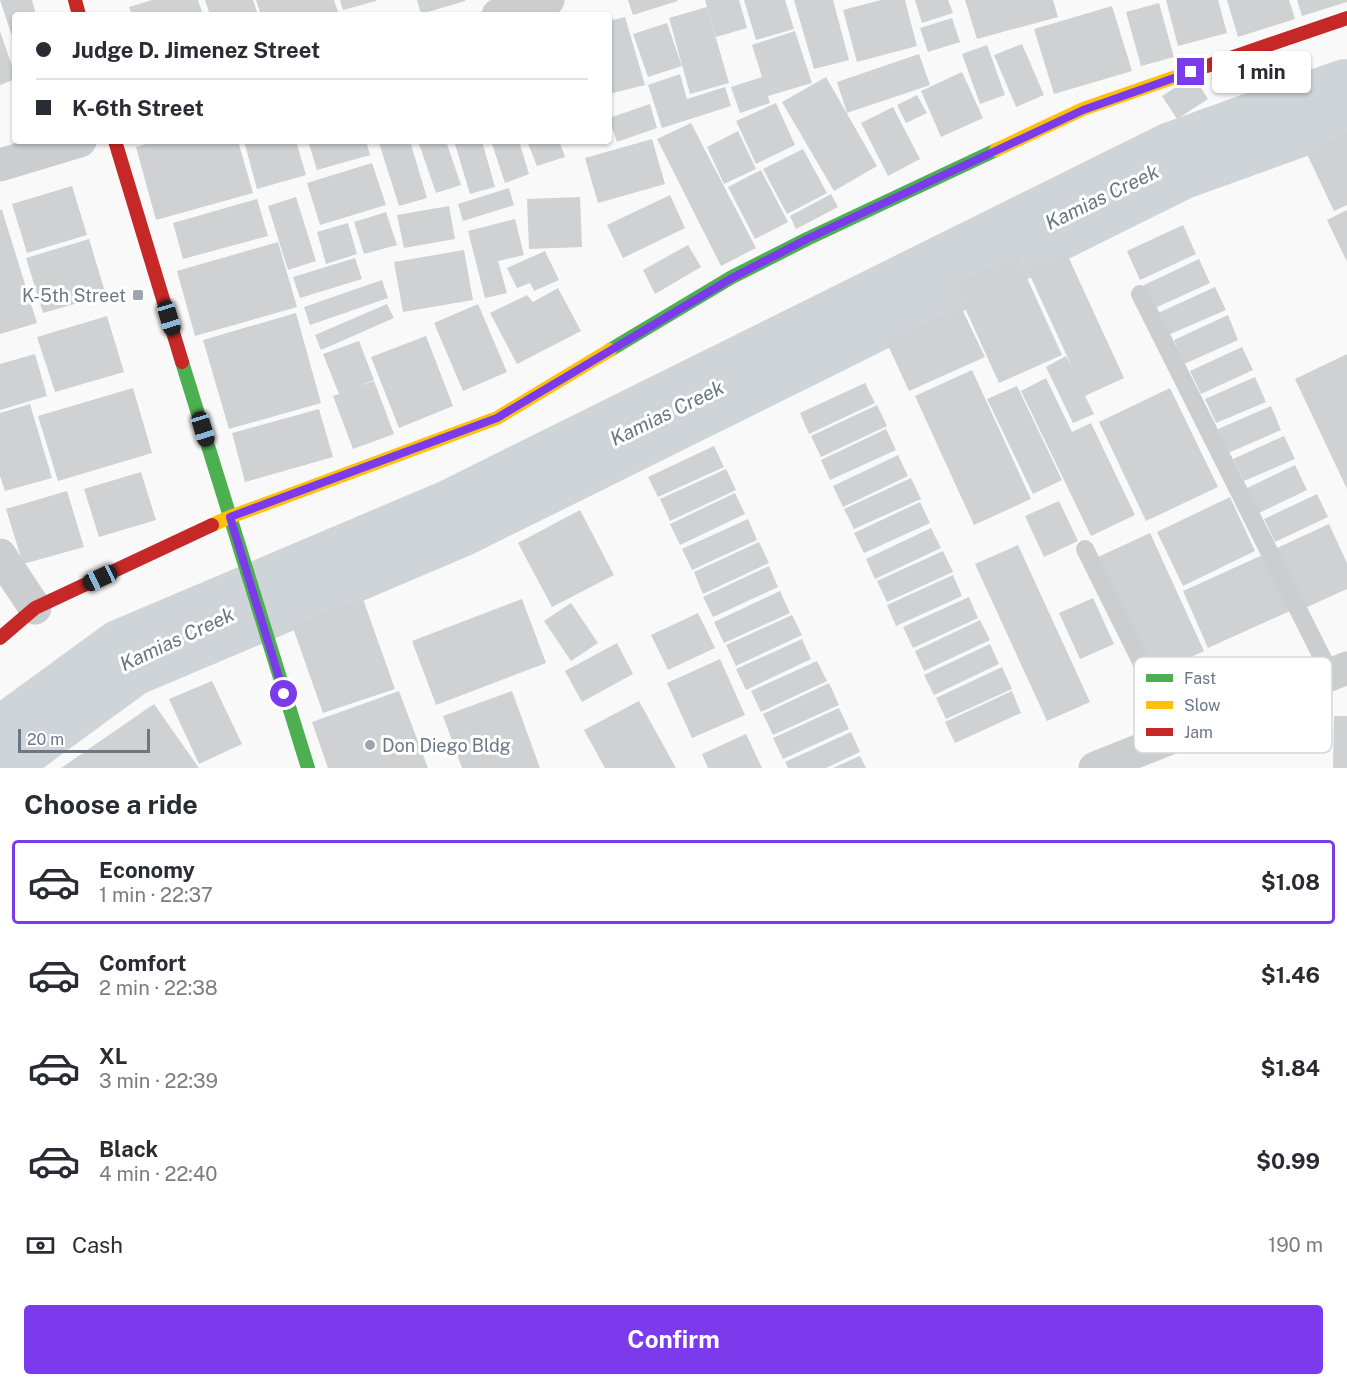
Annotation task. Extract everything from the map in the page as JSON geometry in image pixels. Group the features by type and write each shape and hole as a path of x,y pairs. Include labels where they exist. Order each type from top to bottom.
{"street":[{"path":"508,12 548,0"},
{"path":"0,638 35,608 230,517 497,418 741,273 817,234 1083,110 1347,18"},
{"path":"0,165 70,144"},
{"path":"116,144 308,768"},
{"path":"0,555 35,608"},
{"path":"1095,768 1134,753"}],"lane":[{"path":"1140,294 1332,657"},
{"path":"1086,549 1139,657"}],"building":[{"path":"0,0 32,0 35,12 12,12 12,36"},
{"path":"152,0 198,0 202,12 131,12 129,7"},
{"path":"205,0 253,0 257,12 209,12"},
{"path":"256,0 334,0 338,12 260,12"},
{"path":"340,0 376,0 376,1 343,10"},
{"path":"417,0 465,0 428,12 420,12"},
{"path":"628,0 677,0 678,1 633,15"},
{"path":"705,0 739,0 747,28 716,37"},
{"path":"744,0 785,0 794,29 756,40"},
{"path":"794,0 833,0 849,60 814,69"},
{"path":"881,0 905,0 917,46 857,62 843,10"},
{"path":"915,0 948,0 953,13 922,23"},
{"path":"965,0 1053,0 1058,17 977,39"},
{"path":"1166,0 1218,0 1227,33 1178,46"},
{"path":"1227,0 1289,0 1295,19 1238,37"},
{"path":"1297,0 1347,0 1347,2 1302,16"},
{"path":"1159,3 1174,57 1141,66 1126,12"},
{"path":"1112,6 1132,71 1054,94 1034,29"},
{"path":"707,7 729,83 690,94 669,18"},
{"path":"625,17 645,85 612,93 612,20"},
{"path":"952,18 960,42 928,52 920,28"},
{"path":"667,23 682,66 648,77 633,34"},
{"path":"0,31 12,66 12,80 0,85"},
{"path":"795,31 812,83 768,96 770,103 740,113 731,87 762,77 752,45"},
{"path":"1022,44 1044,95 1016,107 994,55"},
{"path":"987,45 1005,95 980,104 962,54"},
{"path":"919,54 930,85 847,113 837,82"},
{"path":"962,72 983,118 941,137 921,91"},
{"path":"680,74 687,99 725,87 731,106 662,128 648,85"},
{"path":"1193,76 1208,99 1177,119 1162,96"},
{"path":"826,77 877,166 834,191 782,102"},
{"path":"917,95 927,113 906,123 897,105"},
{"path":"776,103 795,145 756,164 736,121"},
{"path":"650,104 657,128 617,142 612,127 612,117"},
{"path":"893,107 920,159 888,176 861,123"},
{"path":"691,123 756,248 721,266 657,139"},
{"path":"738,131 756,169 724,184 707,147"},
{"path":"1347,132 1347,205 1334,211 1306,152"},
{"path":"652,139 665,184 598,203 585,158"},
{"path":"146,144 239,144 253,193 156,220 136,147"},
{"path":"245,144 297,144 306,175 257,189"},
{"path":"309,144 367,144 370,155 317,170"},
{"path":"379,144 411,144 427,198 399,206"},
{"path":"419,144 447,144 461,185 436,193"},
{"path":"455,144 483,144 495,187 470,194"},
{"path":"492,144 520,144 529,174 505,183"},
{"path":"528,144 560,144 565,157 537,166"},
{"path":"803,149 827,193 787,214 763,169"},
{"path":"372,163 386,205 320,225 307,183"},
{"path":"761,170 788,222 755,239 728,187"},
{"path":"72,186 87,235 27,253 12,204"},
{"path":"509,188 514,205 463,221 458,204"},
{"path":"831,194 838,207 796,229 790,216"},
{"path":"670,195 685,228 623,258 607,225"},
{"path":"296,197 316,261 288,270 268,206"},
{"path":"580,197 582,247 529,249 527,199"},
{"path":"257,199 268,236 183,259 173,223"},
{"path":"449,206 455,239 404,248 397,215"},
{"path":"0,210 2,210 37,323 0,334"},
{"path":"1347,210 1347,262 1327,220"},
{"path":"386,212 397,245 364,254 354,222"},
{"path":"515,219 524,255 498,261 507,293 485,298 468,231"},
{"path":"348,223 357,254 326,264 317,232"},
{"path":"1183,225 1196,254 1140,280 1127,251"},
{"path":"89,239 106,295 43,313 26,258"},
{"path":"278,242 297,307 195,336 177,271"},
{"path":"688,245 701,267 655,294 643,270"},
{"path":"464,250 473,300 403,312 394,262"},
{"path":"545,251 559,280 534,291 530,283 517,288 507,268"},
{"path":"1066,252 1124,378 1085,396 1094,414 1073,423 1046,367 1066,356 1072,367 1027,269"},
{"path":"1017,256 1062,355 999,383 954,284"},
{"path":"355,258 362,279 300,298 293,277"},
{"path":"1199,259 1210,283 1155,308 1144,285"},
{"path":"382,280 388,298 310,325 304,307"},
{"path":"1215,287 1226,310 1168,335 1158,313"},
{"path":"558,288 581,331 517,364 490,313 527,295 533,302"},
{"path":"387,304 394,318 321,350 315,335"},
{"path":"478,304 507,372 463,391 434,323"},
{"path":"961,307 985,357 909,391 886,341"},
{"path":"296,313 321,403 229,429 203,340"},
{"path":"1228,315 1238,340 1184,364 1174,340"},
{"path":"107,316 124,372 55,392 37,337"},
{"path":"426,336 453,406 399,428 371,357"},
{"path":"359,341 374,380 360,386 374,381 394,434 353,449 333,396 339,394 323,354"},
{"path":"1242,347 1253,370 1201,394 1190,371"},
{"path":"35,354 47,396 0,410 0,364"},
{"path":"1347,354 1347,489 1295,379"},
{"path":"972,370 1031,499 974,525 915,396"},
{"path":"1255,377 1266,402 1216,423 1205,399"},
{"path":"1046,378 1072,432 1091,423 1135,515 1091,536 1021,391"},
{"path":"865,383 875,403 809,434 800,413"},
{"path":"1017,386 1062,480 1033,494 987,399"},
{"path":"133,388 152,453 58,481 38,416"},
{"path":"1170,388 1218,487 1146,521 1099,422"},
{"path":"30,404 52,478 5,491 0,476 0,413"},
{"path":"877,405 887,426 821,457 811,436"},
{"path":"1271,406 1281,430 1228,453 1218,429"},
{"path":"319,409 333,457 245,482 232,433"},
{"path":"886,429 896,450 830,480 821,460"},
{"path":"1284,436 1295,459 1244,481 1233,459"},
{"path":"714,446 724,467 658,497 648,477"},
{"path":"898,455 908,476 843,507 833,486"},
{"path":"1295,465 1307,490 1257,514 1245,489"},
{"path":"726,469 736,490 670,521 660,499"},
{"path":"141,472 156,520 99,537 84,489"},
{"path":"911,478 921,499 854,529 844,509"},
{"path":"67,491 84,547 23,564 6,509"},
{"path":"735,493 745,514 680,545 670,524"},
{"path":"1317,494 1328,517 1275,542 1264,519"},
{"path":"1230,497 1255,551 1183,586 1157,532"},
{"path":"1059,501 1078,541 1044,557 1025,516"},
{"path":"920,502 930,523 864,553 854,533"},
{"path":"580,510 614,575 552,607 518,543"},
{"path":"748,519 757,540 692,570 682,549"},
{"path":"1329,524 1347,563 1347,589 1305,608 1277,548"},
{"path":"931,528 941,548 875,579 866,559"},
{"path":"1150,533 1204,651 1191,657 1144,657 1098,557"},
{"path":"759,542 769,563 703,594 694,572"},
{"path":"1018,545 1090,702 1047,721 975,564"},
{"path":"943,551 953,572 887,602 877,581"},
{"path":"1267,553 1292,610 1208,648 1183,591"},
{"path":"769,566 778,587 713,617 703,597"},
{"path":"953,575 962,596 896,626 887,605"},
{"path":"780,591 790,613 724,643 714,622"},
{"path":"969,597 978,618 913,648 903,627"},
{"path":"1093,598 1114,644 1080,659 1059,613"},
{"path":"363,599 395,689 323,713 292,625"},
{"path":"522,599 546,663 436,705 412,641"},
{"path":"571,603 598,643 571,661 544,621"},
{"path":"698,613 715,648 668,670 651,635"},
{"path":"792,615 802,635 736,666 726,645"},
{"path":"980,620 990,640 924,671 915,651"},
{"path":"802,639 811,659 746,690 736,669"},
{"path":"617,643 633,674 582,702 565,671"},
{"path":"990,644 999,664 934,695 924,675"},
{"path":"720,659 745,715 692,738 667,683"},
{"path":"817,661 827,681 761,712 751,691"},
{"path":"1002,667 1012,689 946,719 936,698"},
{"path":"212,681 242,744 199,764 169,699"},
{"path":"829,683 839,705 773,735 763,714"},
{"name":"Don Diego Bldg","path":"399,691 428,768 328,768 312,722"},
{"path":"512,691 540,768 462,768 443,716"},
{"path":"1012,691 1021,713 955,743 945,722"},
{"path":"639,701 676,768 605,768 584,730"},
{"path":"154,704 199,768 61,768"},
{"path":"839,708 849,729 783,759 773,738"},
{"path":"1334,716 1347,716 1347,768 1333,768"},
{"path":"851,732 860,752 826,768 788,768 785,762"},
{"path":"746,734 762,768 708,768 702,754"},
{"path":"860,756 866,768 833,768"}],"waterway":[{"name":"Kamias Creek","path":"0,750 126,658 456,518 1176,161 1347,99"}],"traffic: fast":[{"path":"610,350 732,277 996,150"},
{"path":"182,362 308,768"}],"traffic: slow":[{"path":"996,150 1083,109 1207,66"},
{"path":"212,525 497,418 610,350"}],"traffic: jam":[{"path":"75,0 78,12"},
{"path":"1207,66 1347,18"},
{"path":"116,144 182,362"},
{"path":"0,638 35,608 212,525"}],"place":[{"name":"K-5th Street","path":"138,295"},
{"name":"Don Diego Bldg","path":"370,745"}],"route":[{"path":"284,694 230,517 497,418 732,278 807,239 1083,110 1191,72"}]}
